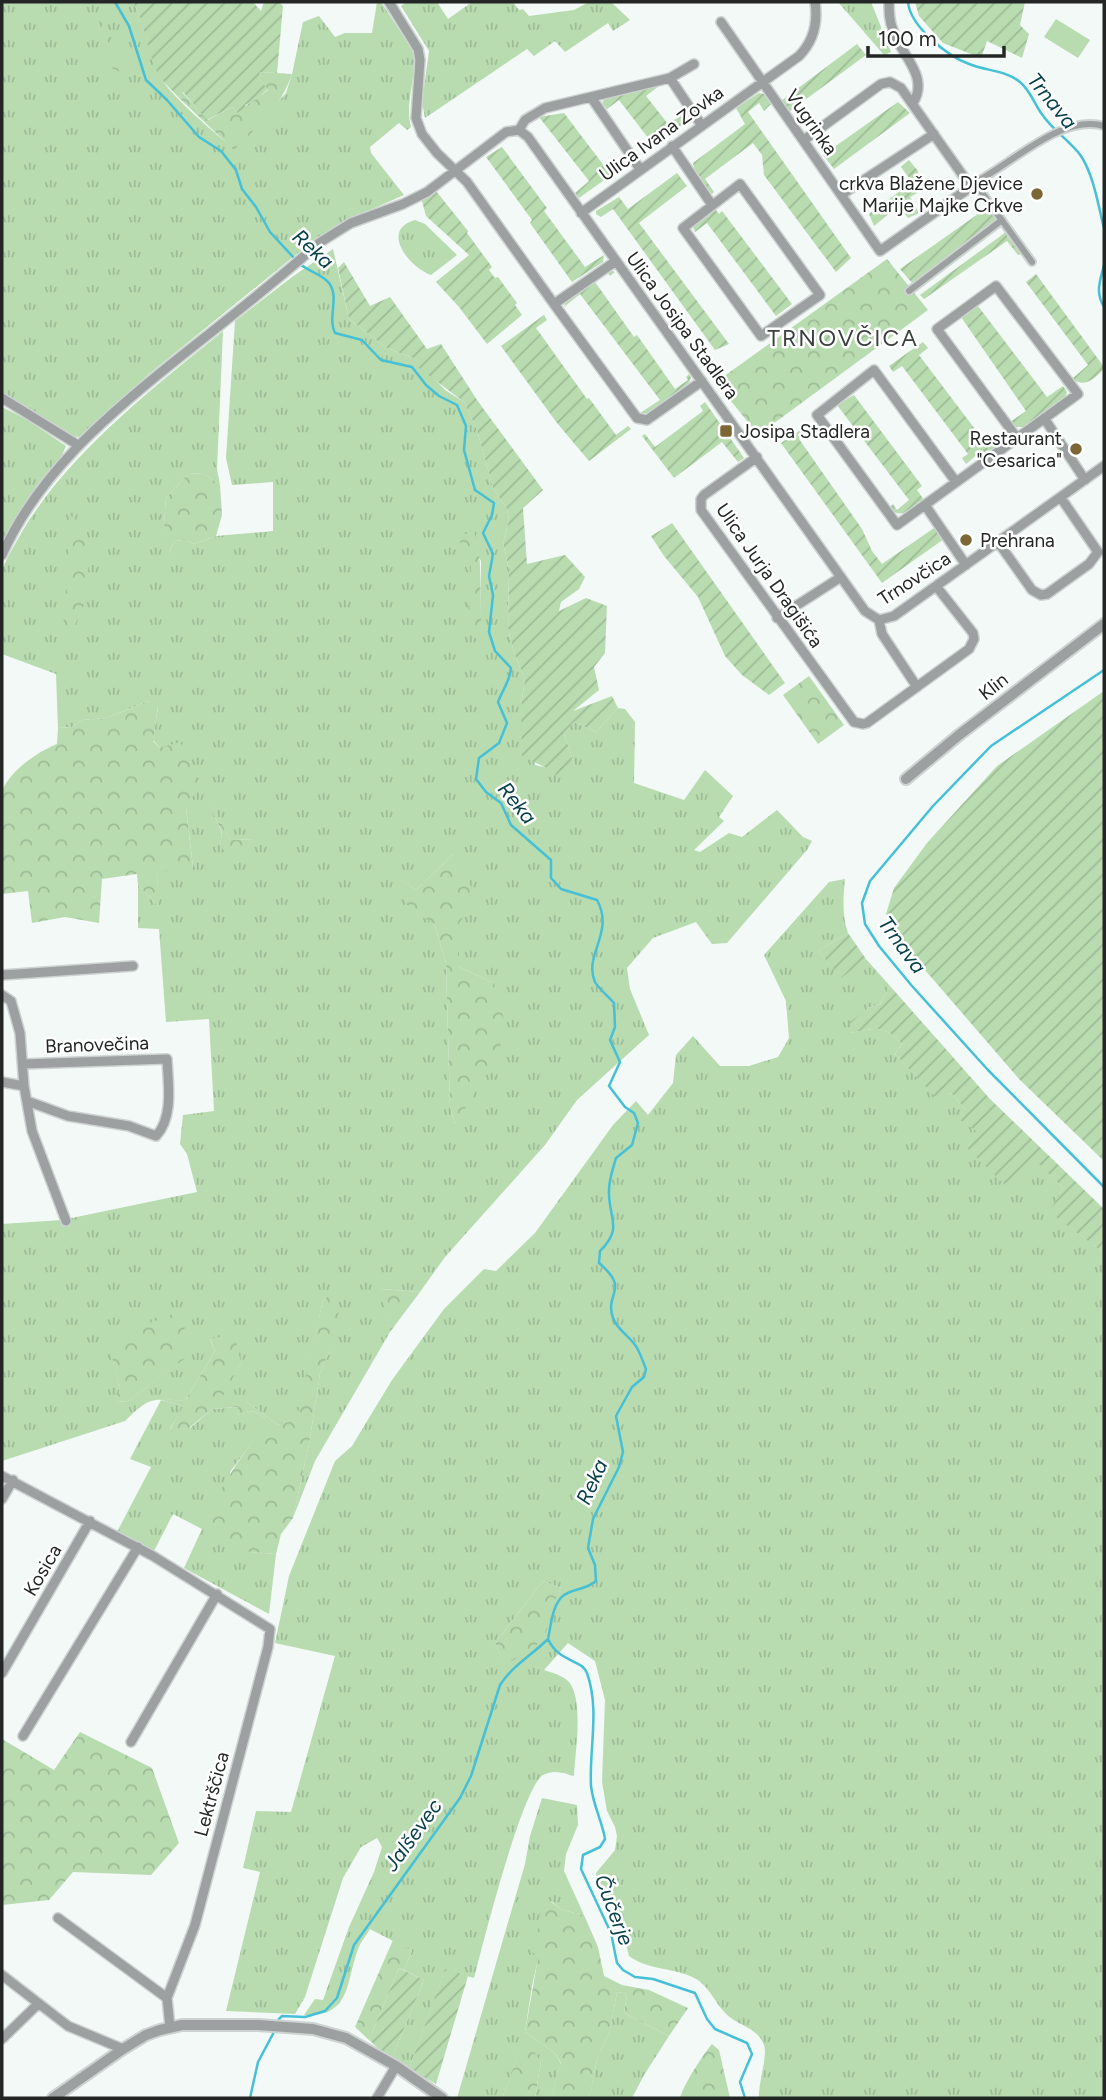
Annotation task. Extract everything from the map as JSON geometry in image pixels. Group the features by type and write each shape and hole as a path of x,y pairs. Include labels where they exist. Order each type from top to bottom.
{"street":[{"path":"389,2 418,49 420,60 417,126 437,153 457,170 637,418 647,420 702,381"},
{"name":"Ulica Ivana Zovka","path":"581,213 799,55 812,37 816,21 815,2"},
{"path":"889,2 889,18 893,31 913,65 918,86 912,103"},
{"path":"721,22 762,82"},
{"path":"2,555 34,500 78,446 116,409 319,243 351,223 411,201 438,185 506,132 519,130 525,120 545,108 670,78 694,64"},
{"path":"670,78 702,126"},
{"name":"Vugrinka","path":"762,82 880,251 972,185"},
{"path":"804,140 885,83 895,84 901,88 1032,262"},
{"path":"591,97 640,169"},
{"path":"972,185 1064,131 1081,125 1104,127"},
{"name":"Ulica Josipa Stadlera","path":"519,130 528,137 865,611 879,620 882,634 917,687"},
{"path":"841,195 934,134"},
{"path":"672,146 712,205"},
{"path":"740,184 820,295 761,336 683,228 712,205 740,184"},
{"path":"909,291 1002,220"},
{"path":"554,304 616,261"},
{"path":"956,482 874,370 817,415 897,525 925,505 1078,394 996,286 937,329 1017,438"},
{"path":"2,398 78,446"},
{"path":"1044,418 1085,480"},
{"name":"Ulica Jurja Dragišića","path":"757,457 704,495 700,504 701,510 850,718 858,724 867,723 917,687"},
{"name":"Trnovčica","path":"879,620 894,616 1104,466"},
{"path":"998,542 1032,590 1041,595 1047,594 1079,572 1098,552 1061,498"},
{"path":"925,505 966,565"},
{"path":"777,618 841,577"},
{"path":"917,687 969,649 974,639 973,633 936,586"},
{"name":"Klin","path":"906,779 1104,624"},
{"path":"2,975 133,966"},
{"name":"Branovečina","path":"2,995 10,1001 20,1033 24,1086 32,1131 66,1221"},
{"name":"Branovečina","path":"23,1064 167,1059 169,1103 163,1129 156,1136 129,1126 68,1116 27,1101"},
{"path":"2,1082 24,1086"},
{"name":"Lektrščica","path":"2,1476 138,1547 270,1629 268,1647 195,1925 167,1998 170,2027"},
{"path":"2,1499 13,1480"},
{"name":"Kosica","path":"2,1673 90,1521"},
{"path":"23,1736 138,1547"},
{"path":"131,1742 217,1594"},
{"path":"58,1918 167,1998"},
{"path":"2,1975 68,2026 124,2049"},
{"path":"2,2039 38,2004"},
{"path":"54,2098 146,2035 170,2027 258,2025 313,2029 356,2042 442,2098"},
{"path":"377,2098 396,2066"}],"green space":[{"path":"2,2 133,2 155,66 165,84 234,149 286,93 303,22 319,16 335,37 345,33 372,33 377,2 381,2 413,51 414,70 409,108 411,127 407,130 399,123 370,147 371,153 404,195 345,221 298,253 149,374 80,437 68,436 51,422 2,394"},
{"path":"133,2 253,2 261,11 264,2 279,2 283,6 277,73 260,72 259,79 268,89 237,113 232,107 207,120 183,92 178,97 162,80"},
{"path":"406,2 437,2 448,19 472,2 513,2 529,16 574,10 589,2 611,2 630,20 613,31 608,23 565,52 555,41 534,56 527,49 425,118 422,102 429,51 401,6"},
{"path":"838,2 871,2 891,52 884,55"},
{"path":"915,2 1025,2 1020,25 1029,34 1022,58 987,41 981,58 943,43 919,16"},
{"path":"97,12 116,46 128,75 109,67"},
{"path":"1056,19 1090,40 1078,58 1044,37"},
{"path":"857,44 866,55 790,111 781,101"},
{"path":"260,72 292,74 275,106 234,150 178,97 182,92 208,120 232,107 237,113 268,90 259,79"},
{"path":"659,86 646,96 668,124 682,115 690,119 643,153 638,149 649,139 619,100 607,109 602,103 605,98"},
{"path":"759,93 764,94 771,104 764,111 759,103 748,112 851,258 836,272 764,175 762,155 753,143 705,179 714,192 712,194 696,176 693,163 745,124 736,108"},
{"path":"898,102 910,113 834,169 823,155"},
{"path":"564,113 611,175 579,198 575,193 589,181 539,117"},
{"path":"502,147 547,208 544,211 585,267 604,255 603,262 572,282 530,223 532,220 486,157"},
{"path":"909,160 918,171 917,193 910,197 919,213 908,218 899,205 874,226 869,214 912,182 901,167"},
{"path":"677,173 687,186 639,223 729,344 715,350 613,209 601,217 596,214 596,211 619,197 628,209"},
{"path":"436,191 468,231 492,267 489,270 495,278 498,277 517,303 515,305 522,315 487,344 436,282 469,255 426,216 422,201"},
{"path":"988,207 997,221 912,283 900,269"},
{"path":"715,209 719,214 722,211 792,304 776,316 707,223 695,232 693,227"},
{"path":"415,220 425,224 457,255 431,275 407,257 399,240 399,232 404,225"},
{"path":"1006,232 1022,254 1018,255 1007,241 924,299 920,295"},
{"path":"333,249 349,319 387,348 415,359 445,390 464,402 477,430 493,488 507,509 509,520 503,543 509,569 508,628 514,653 525,679 521,706 535,765 552,769 575,767 564,733 574,722 596,732 618,708 625,709 635,722 634,783 684,800 705,770 733,796 719,817 724,821 694,850 700,852 729,833 742,837 777,810 803,837 812,841 727,943 712,944 696,922 653,938 627,968 630,989 649,1035 577,1100 545,1145 445,1257 420,1292 381,1289 390,1332 315,1461 293,1518 309,1444 320,1373 330,1351 330,1296 323,1300 298,1418 278,1425 246,1401 219,1401 241,1363 210,1339 215,1351 185,1401 152,1401 140,1407 125,1421 2,1461 2,1224 62,1220 197,1192 187,1154 180,1144 183,1115 214,1111 209,1019 166,1022 159,929 138,928 138,885 158,906 157,871 193,867 186,807 160,748 153,740 158,707 148,701 107,718 82,720 72,727 58,728 56,674 2,654 1,597 3,568 10,554 23,530 65,473 114,423 223,331 217,469 220,485 203,473 188,474 166,498 164,524 169,553 174,541 186,540 194,544 216,536 273,531 273,482 232,485 226,458 235,321","holes":["473,528 477,554 481,561 481,637 471,584","206,794 230,840 254,839 243,846 238,863 220,845 222,834","453,854 459,923 459,967 494,983 455,1124 450,1107 446,963 434,923 400,879 416,890","108,1339 190,1354 128,1401 117,1402 120,1387"]},
{"path":"887,259 928,310 758,435 716,382"},
{"path":"344,262 370,306 390,297 427,349 441,344 477,400 543,490 523,508 527,564 565,555 585,577 579,589 561,602 559,611 586,598 607,606 605,653 594,667 599,690 573,711 612,696 618,708 596,732 574,722 564,733 575,767 570,776 559,778 522,756 521,706 525,679 514,653 508,628 509,569 503,543 509,520 507,509 493,488 477,430 464,402 419,368 415,359 387,348 349,319 338,268"},
{"path":"610,270 615,272 610,276 608,273 595,282 634,337 637,335 675,389 688,380 686,377 689,374 691,378 688,385 649,413 640,413 660,400 580,294 564,307 566,300"},
{"path":"1036,274 1104,367 1089,381 1081,383 1072,379 1088,365 1026,282"},
{"path":"978,306 1047,397 1063,386 1067,392 1064,400 1024,427 1016,427 1010,422 1026,411 961,317"},
{"path":"544,315 547,320 536,328 587,399 589,398 616,435 628,426 631,429 589,461 557,423 501,346"},
{"path":"923,342 928,348 919,355 987,445 999,436 1006,435 994,451 984,457 980,452 966,464 962,458 968,454 902,366 893,372 889,366"},
{"path":"854,395 922,486 917,490 924,500 907,512 893,512 888,508 893,504 897,510 909,500 837,405"},
{"path":"705,402 744,458 738,462 722,442 674,478 642,436 645,434 655,447 703,411 700,406"},
{"path":"2,407 26,419 66,446 60,460 29,498 2,542"},
{"path":"802,429 810,431 799,439 862,529 872,551 882,564 934,528 944,539 882,583 781,443"},
{"path":"203,473 220,485 222,515 216,536 194,544 186,540 174,541 168,555 164,524 166,498 188,474"},
{"path":"71,516 84,527 90,592 73,629 63,630"},
{"path":"672,523 785,683 769,695 742,675 725,656 698,597 651,536"},
{"path":"474,528 481,584 481,638 477,639 467,633 471,567 459,539"},
{"path":"809,676 844,725 818,744 783,695"},
{"path":"1104,691 1104,1161 1019,1079 900,941 886,914 894,888 927,843 997,766"},
{"path":"148,701 158,706 153,741 160,748 180,742 230,840 254,839 255,844 243,846 239,863 231,860 220,845 222,833 201,784 186,807 193,868 157,872 159,907 138,885 137,874 102,879 99,923 65,917 32,923 28,891 2,894 3,789 12,775 26,762 57,744 58,728 72,727 82,720 107,718"},
{"path":"453,854 478,899 459,923 459,967 494,983 507,1031 490,1069 455,1124 450,1107 446,963 434,923 410,912 399,878 416,890"},
{"path":"845,879 844,906 848,933 818,951 841,977 866,959 890,986 880,1004 868,1008 850,1033 878,1029 895,1037 902,1044 895,1054 939,1100 951,1093 966,1110 980,1133 967,1146 1036,1160 1063,1188 1050,1212 1104,1253 1104,2098 759,2098 765,2050 758,2035 725,2013 697,1980 629,1956 619,1917 596,1873 615,1850 617,1836 607,1811 602,1782 605,1700 595,1661 568,1643 544,1670 569,1682 574,1690 577,1741 574,1776 559,1772 547,1773 534,1786 514,1837 474,1978 445,1970 409,2069 391,2060 424,1980 404,1970 412,1951 370,1929 360,1945 345,1994 339,2003 320,2014 304,2015 315,1999 323,2000 349,1927 374,1872 382,1847 377,1838 361,1847 343,1878 305,1997 295,2014 226,2011 260,1872 243,1868 256,1811 291,1812 335,1656 275,1643 289,1576 335,1461 352,1446 392,1380 444,1309 484,1269 496,1271 535,1233 613,1125 636,1101 648,1115 673,1083 676,1055 693,1036 720,1066 749,1066 778,1057 789,1038 786,1001 764,955 829,882","holes":["543,1581 561,1588 505,1664 495,1643"]},
{"path":"848,933 866,959 841,978 818,951"},
{"path":"890,986 990,1099 1104,1209 1104,1253 1049,1212 1063,1188 1036,1161 1009,1189 966,1147 979,1133 959,1119 966,1110 951,1093 939,1101 895,1054 902,1044 895,1037 878,1029 850,1033 850,1022 868,1008 880,1004"},
{"path":"380,1289 420,1292 390,1332"},
{"path":"330,1295 339,1311 330,1351 320,1373 309,1444 293,1518 281,1534 276,1554 250,1552 202,1529 222,1488 264,1425 265,1418 254,1411 237,1415 238,1407 212,1409 189,1428 170,1430 183,1406 155,1398 185,1401 215,1351 210,1338 235,1336 241,1363 220,1401 246,1401 278,1425 297,1418 323,1300"},
{"path":"184,1310 190,1323 181,1332 191,1354 128,1401 116,1402 120,1387 107,1339"},
{"path":"161,1400 184,1406 170,1429 190,1428 212,1409 239,1407 237,1415 254,1411 265,1418 265,1425 230,1472 250,1552 276,1554 269,1614 184,1568 202,1529 173,1514 154,1551 117,1532 151,1467 130,1459"},
{"path":"543,1581 561,1588 548,1628 534,1647 505,1665 495,1643"},
{"path":"80,1732 152,1768 179,1843 151,1875 73,1872 49,1900 2,1905 2,1739 54,1770"},
{"path":"542,1798 577,1805 578,1825 566,1854 564,1871 584,1915 562,1910 551,1901 525,2032 555,2053 561,2064 551,2098 535,2098 541,2061 522,2046 502,2098 457,2098 525,1864 530,1836"},
{"path":"550,1901 562,1910 584,1915 598,1947 604,1976 622,1985 649,1990 688,2008 669,2036 624,2013 627,1994 617,1992 610,2030 597,2059 591,2091 587,2098 551,2098 561,2063 555,2053 525,2032 538,1958 532,1951 543,1908"},
{"path":"393,1940 412,1951 404,1970 399,1968 369,2040 355,2027"},
{"path":"399,1968 424,1980 391,2060 369,2040"},
{"path":"445,1969 468,1976 436,2084 409,2069"},
{"path":"617,1992 627,1994 624,2013 669,2036 632,2098 587,2098 597,2059 610,2030"},
{"path":"712,2044 719,2050 730,2098 680,2098 685,2085"},
{"path":"522,2045 536,2054 541,2061 535,2098 502,2098"}],"waterway":[{"name":"Reka","path":"115,2 129,26 146,80 199,137 221,151 236,170 242,189 270,232 295,259"},
{"name":"Trnava","path":"908,2 915,21 941,47 960,60 1008,75 1024,86 1044,117 1081,156 1089,172 1104,228"},
{"name":"Reka","path":"300,264 329,283 334,301 332,321 335,333 362,340 381,360 412,367 439,396 457,405 466,426 464,450 475,490 494,503 492,515 483,533 493,554 489,576 493,595 489,632 495,651 511,668 498,702 507,723 499,743 479,758 476,779 486,792 501,803 511,825 551,860 551,878 561,889 597,900 602,912 603,923 592,972 597,985 614,1003 615,1027 610,1040 620,1062 609,1086 625,1107 634,1113 638,1123 632,1145 616,1158 612,1170 609,1200 613,1229 600,1251 599,1263 613,1279 615,1286 611,1310 613,1318 637,1348 646,1369 644,1377 632,1387 616,1416 623,1452 619,1467 593,1519 588,1548 595,1565 596,1581 560,1599 548,1639"},
{"name":"Trnava","path":"1104,265 1099,291 1104,307"},
{"name":"Trnava","path":"1104,670 991,746 933,806 870,881 862,903 865,924 879,946 912,986 988,1070 1104,1187"},
{"name":"Čučerje","path":"548,1639 558,1652 584,1669 591,1687 591,1786 605,1839 600,1847 583,1855 581,1869 611,1933 617,1963 635,1977 653,1979 695,1993 707,2019 715,2029 747,2043 752,2054 740,2082 745,2098"},
{"name":"Jalševec","path":"279,2019 282,2016 305,2017 325,2011 337,1998 354,1945 460,1798 471,1776 500,1685 516,1666 548,1639"},
{"name":"Jalševec","path":"250,2098 258,2062 274,2032"}],"place":[{"name":"crkva Blažene Djevice Marije Majke Crkve","path":"1037,194"},
{"name":"Josipa Stadlera","path":"726,431"},
{"name":"Restaurant \"Cesarica\"","path":"1076,449"},
{"name":"Prehrana","path":"966,540"}],"district":[{"name":"TRNOVČICA","path":"843,338"}]}
